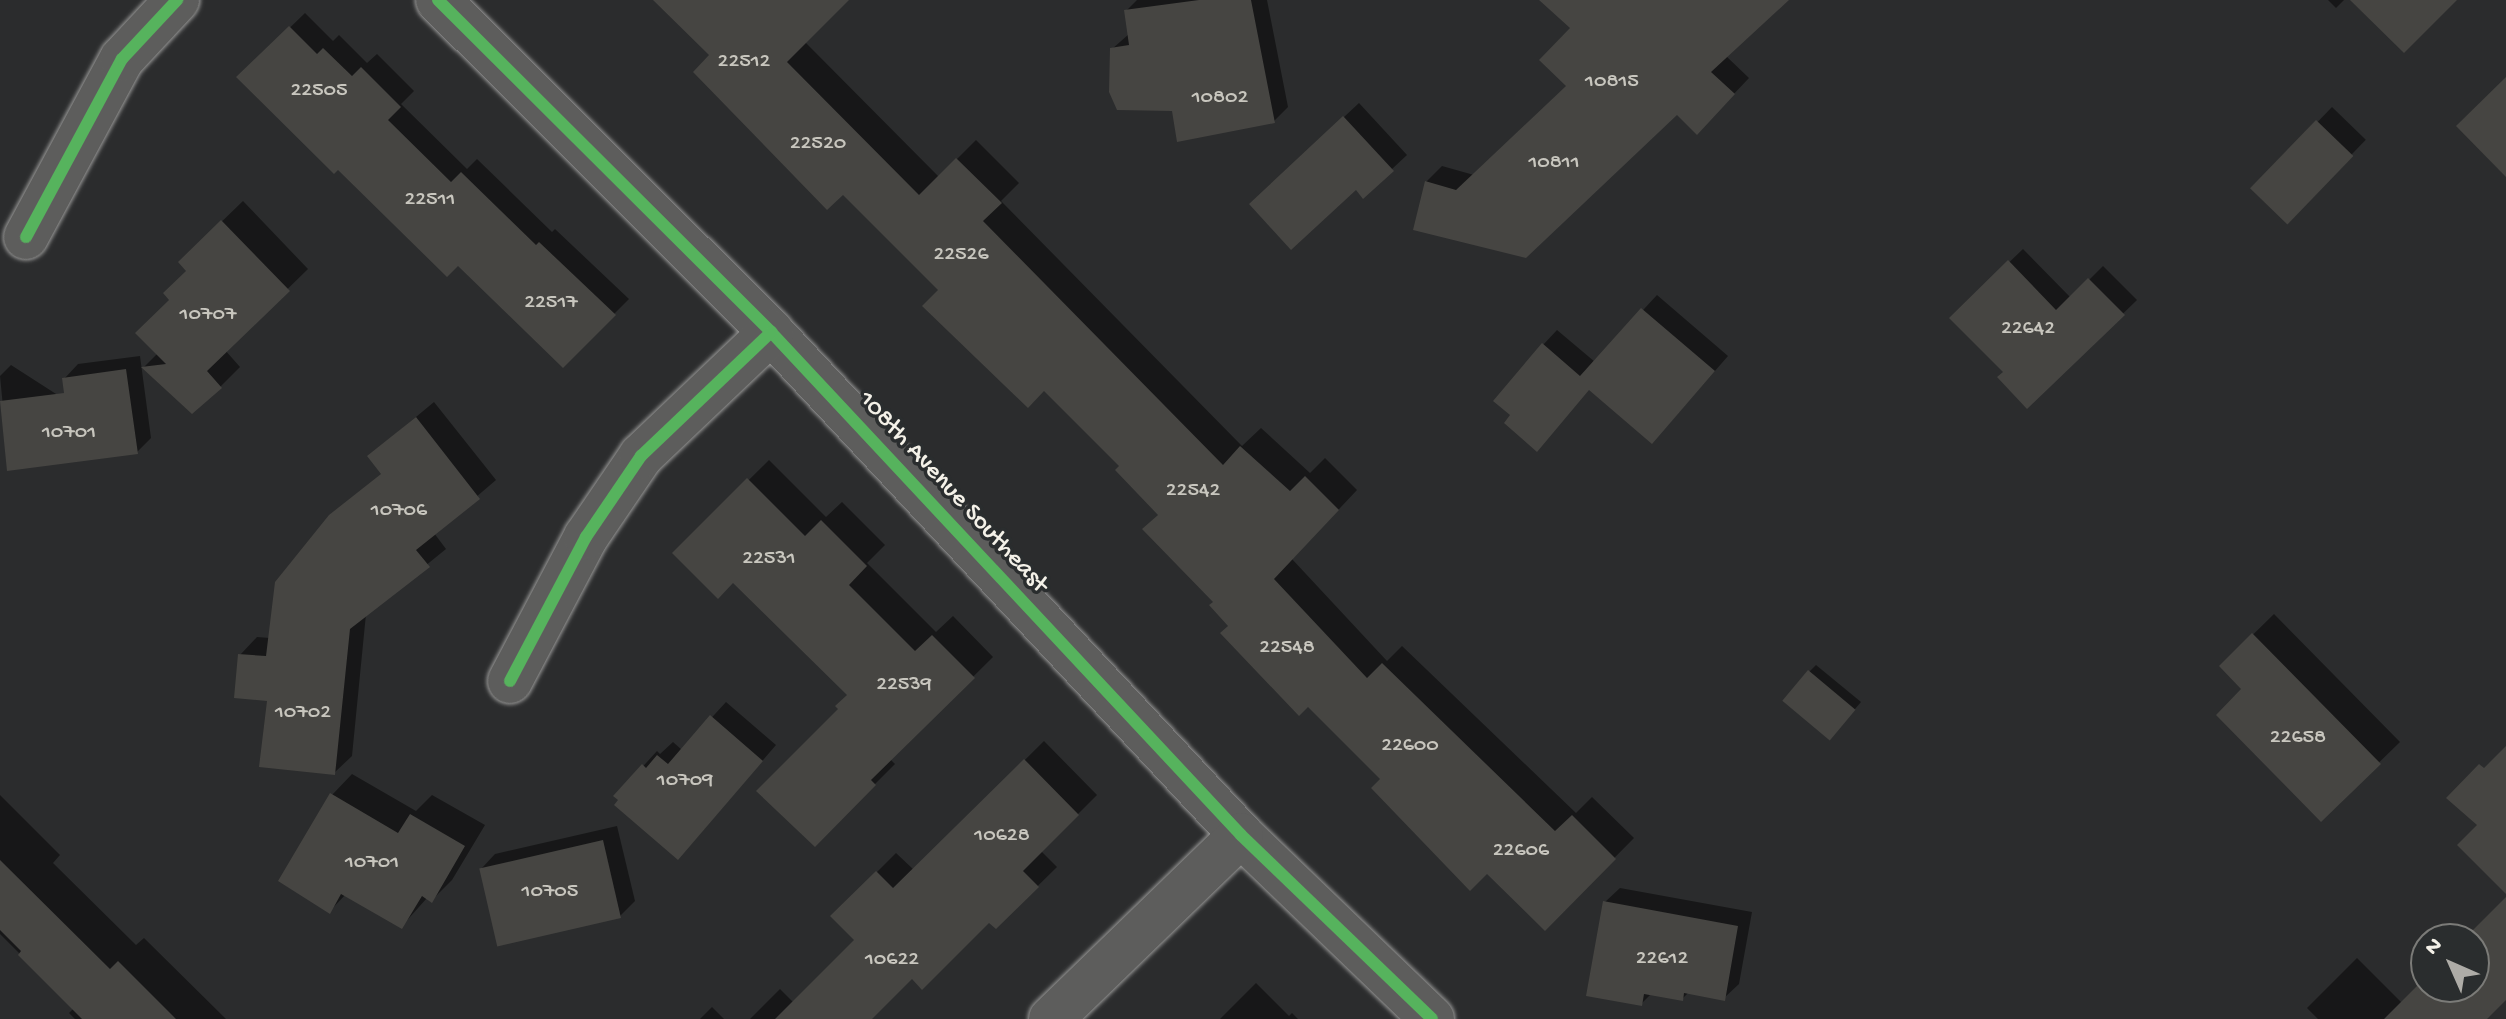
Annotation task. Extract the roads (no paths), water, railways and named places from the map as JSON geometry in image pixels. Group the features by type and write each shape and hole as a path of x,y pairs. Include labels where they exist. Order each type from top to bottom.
{"street":[{"path":"26,237 122,59 177,0"},
{"name":"108th Avenue Southeast","path":"438,0 771,332 1241,835 1432,1019"},
{"path":"510,681 586,537 641,456 771,332"},
{"path":"1051,1019 1241,835"}]}
